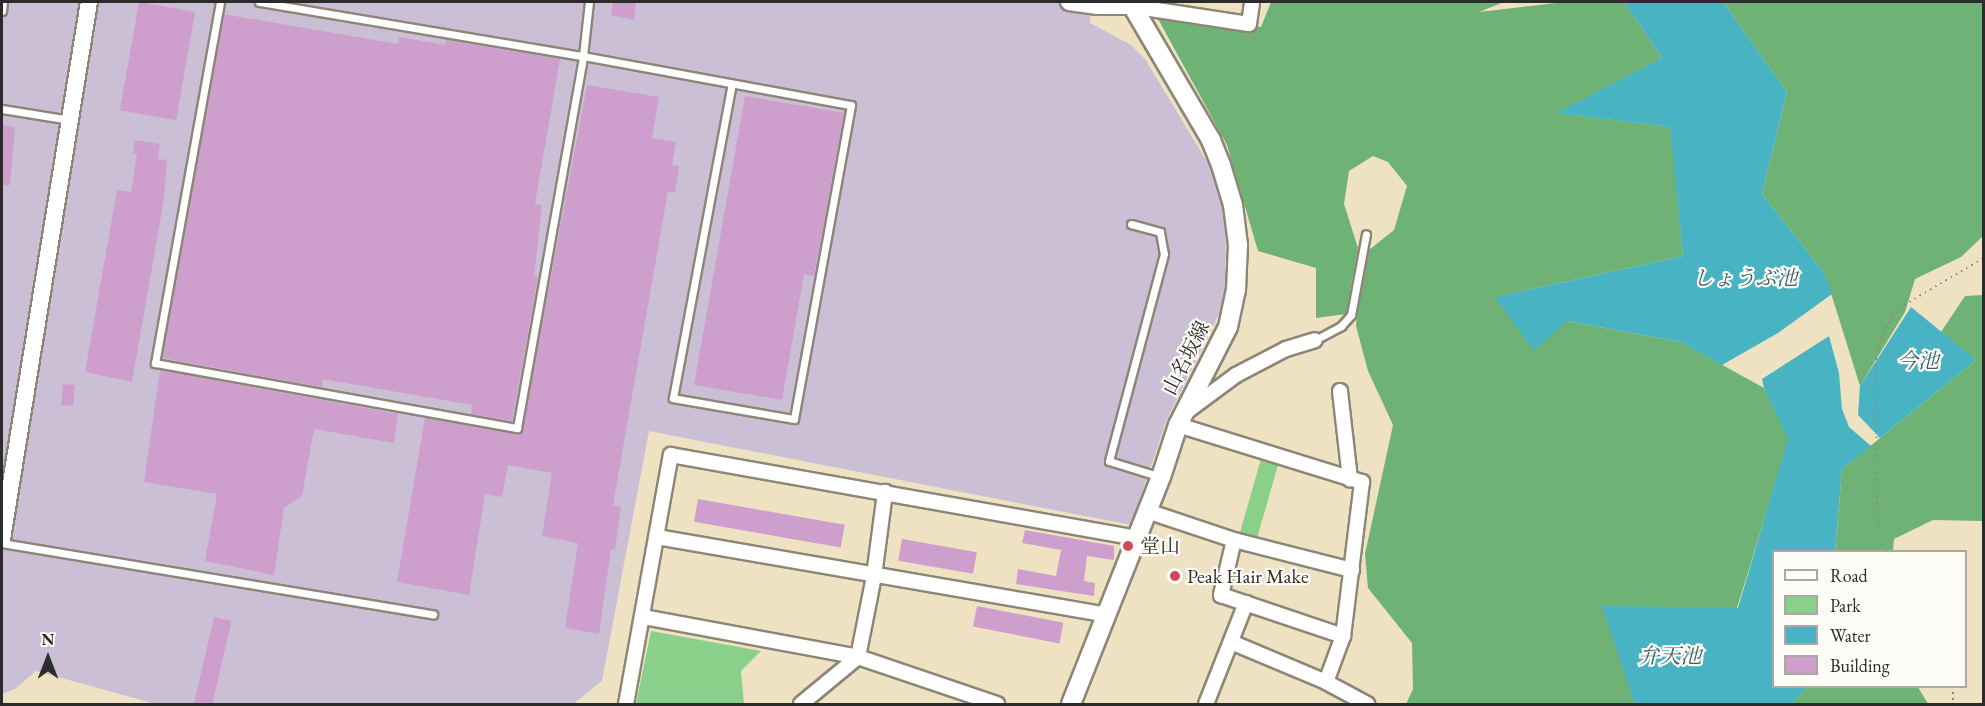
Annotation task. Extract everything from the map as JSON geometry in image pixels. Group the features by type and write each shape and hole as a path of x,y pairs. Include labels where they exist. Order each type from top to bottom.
{"main road":[{"name":"山名坂線","path":"1071,705 1161,477 1180,420 1228,327 1236,290 1238,245 1233,205 1211,140 1131,4"}],"street":[{"path":"2,538 89,2"},
{"path":"1069,2 1098,6 1131,4 1249,24 1252,2"},
{"path":"1180,420 1236,375 1286,349 1315,340"},
{"path":"1340,391 1350,479"},
{"path":"1180,420 1362,482 1342,636 1326,682"},
{"path":"626,705 671,456 1136,538"},
{"path":"801,705 858,657 874,576 885,492"},
{"path":"1147,511 1234,540 1352,570"},
{"path":"657,537 1107,615"},
{"path":"1234,540 1221,595 1342,636"},
{"path":"1206,705 1246,603"},
{"path":"643,617 858,657 997,705"},
{"path":"1231,642 1326,682 1366,705"}],"lane":[{"path":"2,10 3,2"},
{"path":"220,2 155,363 517,428 583,56 589,2"},
{"path":"259,2 583,56 732,83 851,105 794,419 673,399 732,83"},
{"path":"2,109 70,120"},
{"path":"1131,224 1160,232 1164,254 1109,461 1161,477"},
{"path":"1315,340 1341,326 1351,315 1366,234"},
{"path":"2,543 433,614"}],"path":[{"path":"1882,550 1877,516 1876,358 1880,338 1899,308 1983,258"},
{"path":"1953,688 1953,705"}],"shaded area":[{"path":"2,2 1091,2 1090,23 1131,45 1145,59 1209,165 1220,197 1226,234 1225,290 1219,314 1167,419 1131,525 649,431 602,681 573,704 156,704 36,671 15,689 2,694"}],"green space":[{"path":"1271,2 1504,2 1479,12 1564,2 1624,2 1662,58 1557,113 1671,127 1683,256 1496,297 1567,321 1681,342 1764,388 1789,439 1737,608 1634,702 1643,704 1406,704 1413,689 1412,643 1368,588 1365,554 1393,425 1368,371 1356,326 1364,254 1394,230 1407,186 1388,162 1373,156 1349,171 1344,204 1358,248 1346,314 1316,318 1316,268 1258,251 1227,145 1157,17 1261,27"},
{"path":"1723,2 1983,2 1983,236 1961,257 1915,279 1905,312 1860,386 1825,274 1762,194 1787,92"},
{"path":"1983,295 1983,521 1933,520 1894,539 1893,550 1835,550 1842,469 1976,360 1939,335 1965,296"},
{"path":"1263,452 1280,457 1255,546 1237,541"},
{"path":"651,631 761,651 741,671 744,704 636,704"},
{"path":"1806,688 1919,688 1928,704 1792,704"}],"water":[{"name":"しょうぶ池","path":"1624,2 1723,2 1787,92 1762,194 1825,274 1832,294 1778,333 1722,365 1681,342 1567,321 1534,351 1495,297 1683,256 1670,127 1556,113 1662,58"},
{"name":"今池","path":"1911,307 1976,360 1880,438 1858,415 1860,386"},
{"name":"弁天池","path":"1829,336 1839,373 1842,409 1849,427 1871,446 1842,469 1835,550 1772,550 1772,688 1806,688 1792,704 1643,704 1634,702 1602,606 1738,608 1788,439 1762,379"}],"building":[{"path":"139,2 195,12 176,120 120,110"},
{"path":"613,2 636,2 634,20 611,15"},
{"path":"223,14 398,44 399,37 445,45 446,40 560,59 535,204 542,205 534,276 538,277 512,421 471,414 472,405 323,379 322,387 162,358"},
{"path":"587,85 659,97 652,138 676,142 672,165 679,166 675,193 668,191 613,505 621,507 615,550 611,549 599,634 565,628 578,543 542,536 552,473 508,465 502,497 485,494 469,595 397,582 425,418 516,434 522,430"},
{"path":"745,96 844,113 814,276 804,274 782,400 694,385"},
{"path":"2,125 15,127 10,185 2,185"},
{"path":"135,140 160,144 158,159 167,160 164,199 132,382 85,372 117,190 131,192 137,154 133,153"},
{"path":"160,370 398,414 394,443 314,429 302,496 284,508 274,575 205,561 217,494 144,482"},
{"path":"63,384 75,385 73,406 61,405"},
{"path":"698,499 845,525 841,548 694,522"},
{"path":"1025,530 1114,546 1114,560 1087,556 1084,581 1095,583 1094,596 1016,584 1018,569 1056,576 1061,550 1022,543"},
{"path":"902,539 977,552 973,574 898,561"},
{"path":"977,606 1063,623 1059,643 973,627"},
{"path":"214,617 232,621 212,704 194,704"}],"place":[{"name":"堂山","path":"1128,546"},
{"name":"Peak Hair Make","path":"1175,576"}]}
